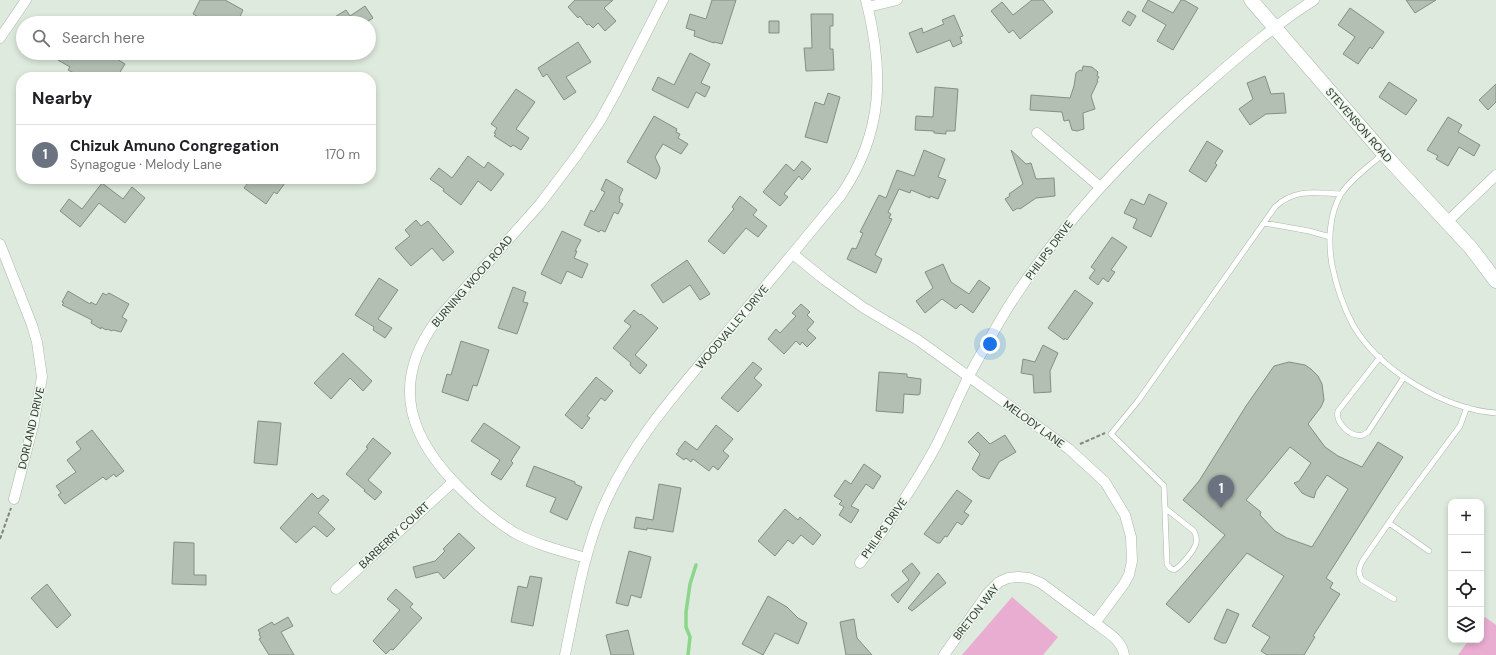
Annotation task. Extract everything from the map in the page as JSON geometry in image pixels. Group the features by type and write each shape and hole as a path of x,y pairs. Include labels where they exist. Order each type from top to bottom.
{"street":[{"path":"0,38 26,0"},
{"name":"BURNING WOOD ROAD","path":"586,558 536,543 515,533 484,512 453,482 423,443 413,420 410,398 410,380 418,353 436,320 540,204 577,155 600,121 663,0"},
{"path":"867,3 897,0"},
{"name":"STEVENSON ROAD","path":"1251,0 1384,154 1471,248 1496,270"},
{"name":"PHILIPS DRIVE","path":"860,563 894,516 923,469 990,338 1023,284 1057,239 1100,187 1167,119 1242,53 1275,27 1314,0"},
{"name":"WOODVALLEY DRIVE","path":"565,655 586,558 606,501 624,465 667,403 841,195 860,164 869,138 876,110 878,92 876,47 867,3"},
{"path":"1037,133 1100,187"},
{"path":"1446,222 1496,175"},
{"name":"DORLAND DRIVE","path":"0,244 32,325 37,342 42,377 33,426 14,500"},
{"name":"STEVENSON ROAD","path":"1471,248 1496,281"},
{"name":"MELODY LANE","path":"793,254 825,280 864,308 918,340 1069,449 1105,482 1125,515 1131,537 1132,561 1124,584 1095,623"},
{"name":"BARBERRY COURT","path":"336,589 453,482"},
{"name":"BRETON WAY","path":"944,655 988,594 999,582 1008,578 1029,578 1041,583 1095,623"},
{"path":"1095,623 1115,638 1121,645 1124,655"}],"lane":[{"path":"1384,154 1351,181 1341,194 1335,207 1330,237 1330,256 1334,276 1343,302 1354,325 1369,345 1380,358 1404,377 1443,399 1466,407 1496,413"},
{"path":"1165,508 1194,531 1196,535 1196,546 1179,568 1174,570 1167,564 1164,486 1111,434 1138,401 1275,207 1282,200 1301,192 1341,194"},
{"path":"1264,223 1309,231 1330,237"},
{"path":"1380,358 1338,411 1338,419 1344,428 1357,435 1363,435 1368,432 1404,377"},
{"path":"1394,599 1362,580 1358,569 1389,523 1460,426 1466,407"},
{"path":"1389,523 1429,551"}],"path":[{"path":"1069,449 1103,433 1111,434"},
{"path":"0,539 14,500"}],"shaded area":[{"path":"1012,597 1058,637 1043,655 962,655"},
{"path":"1485,617 1496,625 1496,655 1458,655 1467,643 1484,643"}],"building":[{"path":"200,0 225,0 243,10 240,16 197,16 193,14"},
{"path":"575,0 613,0 604,8 616,21 605,31 598,23 593,28 589,24 587,25 580,16 578,18 568,7"},
{"path":"712,0 736,0 722,44 714,43 694,36 695,31 686,28 690,14 706,19"},
{"path":"1032,0 1043,0 1053,12 1020,39 1013,30 1009,33 991,11 1002,2 1013,15"},
{"path":"1148,0 1173,13 1181,0 1184,0 1198,8 1173,50 1157,41 1166,25 1142,11"},
{"path":"1406,0 1436,0 1415,13"},
{"path":"365,6 372,16 350,16"},
{"path":"1350,8 1384,32 1372,49 1370,47 1358,64 1343,54 1355,37 1338,25"},
{"path":"346,10 350,16 336,16"},
{"path":"1128,11 1136,16 1130,26 1122,21"},
{"path":"811,14 833,14 833,26 830,26 830,49 833,49 834,70 806,71 804,48 812,48"},
{"path":"954,15 963,36 960,37 962,43 953,47 950,40 917,53 909,33 922,28 923,33 944,24 942,20"},
{"path":"769,21 779,21 779,33 769,33"},
{"path":"578,42 591,62 566,77 576,92 564,100 547,74 543,77 538,68"},
{"path":"690,53 710,64 701,83 710,87 705,97 696,92 688,108 652,90 658,77 674,85"},
{"path":"58,60 118,60 125,64 120,72 72,72 68,70 70,67"},
{"path":"1083,66 1092,67 1098,72 1097,76 1099,77 1091,96 1095,109 1083,113 1084,129 1077,131 1072,130 1069,120 1064,121 1062,112 1030,110 1031,95 1070,98 1076,73 1080,70 1082,71"},
{"path":"1265,76 1271,94 1284,93 1286,113 1266,114 1250,125 1239,109 1253,99 1247,83"},
{"path":"1389,82 1417,100 1406,115 1379,97"},
{"path":"1496,84 1496,102 1488,110 1479,100"},
{"path":"935,87 958,89 955,131 946,131 946,134 934,133 934,131 915,130 916,116 933,117"},
{"path":"516,89 535,102 516,129 529,138 521,150 513,145 511,147 494,136 497,128 491,124"},
{"path":"828,93 840,97 827,143 805,137 815,102 824,105"},
{"path":"654,116 677,129 676,132 680,134 678,138 688,144 681,154 663,144 655,157 660,168 656,179 627,162"},
{"path":"1448,117 1462,125 1458,132 1480,145 1474,156 1459,147 1448,166 1436,159 1438,156 1427,150"},
{"path":"1207,141 1223,151 1215,163 1217,165 1206,182 1189,171"},
{"path":"924,150 945,159 938,177 946,180 938,199 930,196 930,198 911,190 910,193 899,189 888,212 891,214 889,218 892,219 875,255 882,259 876,273 847,259 852,248 856,249 863,233 860,232 879,195 886,198 897,170 914,176"},
{"path":"1011,150 1026,164 1031,163 1036,179 1054,178 1055,196 1036,198 1020,209 1018,208 1013,211 1005,199 1010,196 1009,194 1023,184"},
{"path":"468,156 484,168 488,162 504,174 491,191 478,181 461,205 443,191 444,189 430,179 439,168 452,178"},
{"path":"802,161 811,169 802,180 799,176 784,194 788,197 780,206 763,192 786,164 794,171"},
{"path":"606,179 623,189 619,202 623,204 618,214 614,212 605,232 601,230 599,232 584,225 591,210 594,212 605,192 601,190"},
{"path":"101,184 123,199 132,187 145,198 125,223 99,203 80,227 60,211 69,199 82,209"},
{"path":"247,184 284,184 277,194 274,192 266,204 244,188"},
{"path":"1149,194 1167,203 1151,237 1133,228 1137,219 1124,213 1131,199 1144,205"},
{"path":"740,196 757,210 753,215 767,226 758,237 746,228 724,254 708,241 734,209 732,207"},
{"path":"416,220 421,226 428,221 454,252 443,261 432,248 411,266 395,248 410,236 405,230"},
{"path":"562,231 581,240 575,251 577,251 574,258 588,264 582,278 567,271 561,284 541,274"},
{"path":"1112,237 1127,247 1111,270 1115,272 1108,282 1103,278 1098,285 1089,278 1095,270 1091,267"},
{"path":"687,260 710,294 700,300 690,285 663,303 651,285"},
{"path":"943,264 951,282 969,294 979,280 990,288 973,313 961,304 956,309 942,299 925,313 916,301 933,288 925,272"},
{"path":"379,278 398,290 378,319 392,328 385,338 373,330 374,327 355,315"},
{"path":"513,287 526,292 523,302 528,303 517,334 498,328"},
{"path":"1075,290 1093,303 1067,340 1065,338 1064,340 1048,328"},
{"path":"68,291 90,304 91,302 96,305 103,293 106,295 109,293 129,304 122,317 127,320 121,332 106,330 101,327 101,329 91,323 92,320 62,305"},
{"path":"801,304 810,312 807,315 814,322 807,330 816,338 807,347 802,342 800,345 796,341 784,354 768,339 776,329 780,333 796,316 792,313"},
{"path":"634,310 658,328 635,355 647,365 640,374 630,365 631,363 613,348 631,326 624,321"},
{"path":"461,341 489,350 477,386 473,385 468,401 442,392 447,374 451,375"},
{"path":"1043,345 1058,353 1050,371 1051,392 1034,393 1033,375 1021,373 1023,359 1035,362"},
{"path":"343,353 372,381 363,391 350,378 331,399 314,383"},
{"path":"753,362 762,369 754,378 762,385 738,412 721,398"},
{"path":"1289,362 1305,365 1318,376 1322,384 1324,400 1321,407 1308,424 1325,447 1338,456 1362,467 1378,442 1403,457 1326,578 1333,583 1330,588 1340,594 1313,636 1315,637 1304,655 1267,655 1261,651 1270,637 1252,626 1284,576 1247,553 1189,623 1166,604 1225,535 1183,500 1199,481 1246,406 1274,366","holes":["1290,447 1311,463 1299,481 1294,483 1302,493 1314,498 1316,491 1327,475 1348,489 1312,547 1287,538 1275,531 1260,515 1261,512 1246,500"]},
{"path":"879,372 907,374 907,377 921,379 920,394 904,394 903,413 876,411"},
{"path":"596,377 613,391 605,401 601,398 587,416 590,418 582,429 565,415"},
{"path":"258,421 281,423 277,465 254,463"},
{"path":"484,423 520,447 511,461 513,463 501,480 491,474 500,460 471,441"},
{"path":"716,425 733,439 723,451 729,456 718,470 713,466 709,471 693,459 691,462 686,458 684,460 676,454 685,441 697,450"},
{"path":"92,430 124,471 116,477 114,474 106,480 103,477 65,504 58,495 61,493 56,486 76,472 67,460 81,449 76,442"},
{"path":"978,432 990,444 1005,435 1016,452 999,462 989,479 980,476 972,469 980,454 968,442"},
{"path":"373,438 391,453 368,480 382,492 375,500 346,474 368,448 366,447"},
{"path":"864,464 881,476 873,489 866,484 851,506 859,510 851,523 839,515 844,507 839,504 842,501 834,496 845,480 851,484"},
{"path":"534,466 575,482 575,484 582,487 567,520 550,512 556,498 526,486"},
{"path":"659,484 681,488 673,532 647,528 647,530 634,528 636,517 653,520"},
{"path":"957,490 972,501 964,512 969,515 962,525 957,522 947,537 945,536 940,543 937,543 924,534"},
{"path":"312,493 318,499 323,495 329,500 318,513 335,529 327,537 314,526 296,543 280,528"},
{"path":"785,509 798,520 800,517 821,535 813,545 801,535 793,544 788,540 775,556 758,541"},
{"path":"459,533 475,548 444,579 438,572 416,578 413,567 435,561 445,551 443,549"},
{"path":"174,542 194,543 194,575 206,575 206,585 172,584"},
{"path":"629,551 651,557 641,598 631,595 628,606 616,603"},
{"path":"912,563 920,573 898,603 891,595 909,580 902,571"},
{"path":"938,573 946,583 912,611 908,608"},
{"path":"530,576 542,578 533,626 511,622 518,586 527,588"},
{"path":"47,584 71,615 57,628 31,598"},
{"path":"396,589 413,604 410,607 422,618 393,650 391,649 386,654 373,641 400,610 387,599"},
{"path":"768,596 787,607 798,618 807,623 798,644 775,633 763,655 742,644"},
{"path":"1227,609 1239,614 1226,643 1222,643 1214,639"},
{"path":"288,617 293,626 281,632 294,655 269,655 259,639 261,638 258,630 272,622 274,625"},
{"path":"854,619 857,638 872,655 846,655 840,622"},
{"path":"628,630 634,655 611,655 606,635"}],"waterway":[{"path":"688,655 690,637 686,627 686,612 690,584 696,565"}],"place":[{"name":"Chizuk Amuno Congregation","path":"1221,508"}]}
